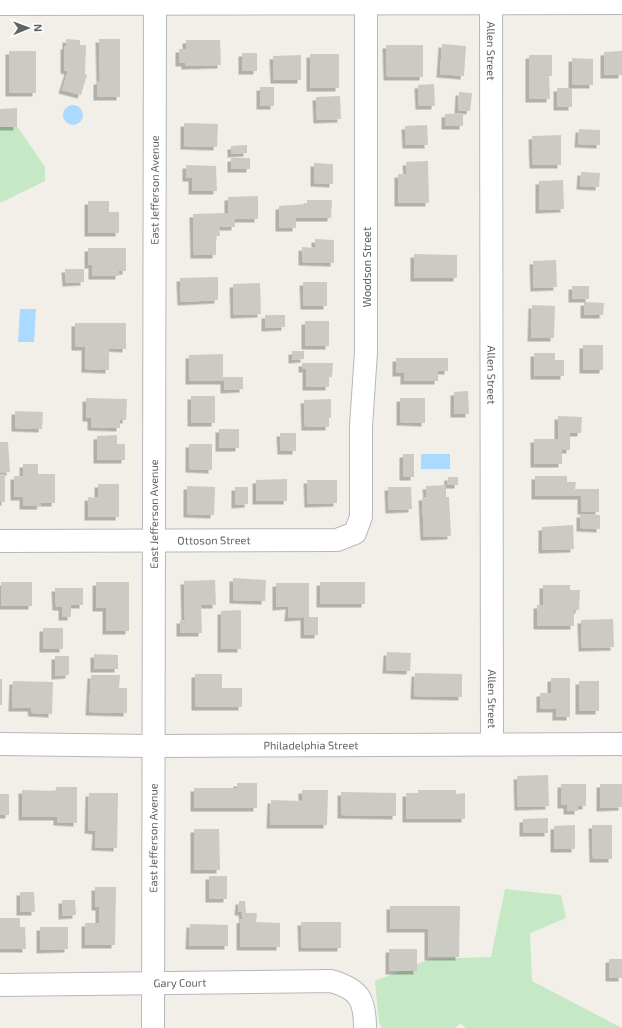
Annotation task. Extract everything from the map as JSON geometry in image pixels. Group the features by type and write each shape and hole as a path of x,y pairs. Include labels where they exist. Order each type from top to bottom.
{"street":[{"name":"East Jefferson Avenue","path":"153,1028 155,2"},
{"path":"0,4 366,2 491,5 580,2 622,4"},
{"name":"Woodson Street","path":"355,533 361,517 361,426 366,359 366,2"},
{"name":"Allen Street","path":"491,5 492,744"},
{"name":"Ottoson Street","path":"0,541 337,540 355,533"},
{"name":"Philadelphia Street","path":"0,744 153,746 622,744"},
{"name":"Gary Court","path":"0,985 331,981 345,985 357,992 363,1007 365,1028"}],"green space":[{"path":"0,110 8,113 45,167 45,181 0,203"},
{"path":"505,889 561,895 566,918 530,933 532,981 622,1028 466,1028 461,1023 455,1028 382,1028 379,1022 375,981 430,959 491,957"}],"water":[{"path":"69,105 77,105 83,111 83,119 77,125 69,125 63,119 63,111"},
{"path":"20,309 36,309 34,342 18,342"},
{"path":"421,454 450,454 450,469 421,469"}],"building":[{"path":"66,39 80,40 80,45 86,45 85,74 87,75 81,95 62,90 68,71 64,70 64,46 66,46"},
{"path":"99,39 120,39 120,97 97,97 97,81 100,81"},
{"path":"186,40 220,40 221,65 185,66 185,63 179,63 179,49 186,49"},
{"path":"442,44 466,46 464,76 440,74"},
{"path":"386,45 423,45 423,77 387,77"},
{"path":"9,51 36,51 36,93 9,93"},
{"path":"622,51 622,75 604,75 604,52"},
{"path":"242,53 257,53 257,71 242,71"},
{"path":"310,54 339,54 339,88 310,88"},
{"path":"301,55 301,80 274,80 273,56"},
{"path":"529,55 552,55 552,76 549,76 550,99 529,99"},
{"path":"572,58 593,59 593,85 572,85"},
{"path":"434,84 435,106 419,106 418,85"},
{"path":"260,87 274,87 274,106 260,106"},
{"path":"557,88 572,88 572,107 557,107"},
{"path":"459,92 472,93 470,111 458,110"},
{"path":"340,96 341,119 317,120 316,97"},
{"path":"17,108 17,127 0,127 0,109"},
{"path":"463,113 463,126 445,126 445,114"},
{"path":"184,123 218,124 217,147 184,146"},
{"path":"427,125 428,145 406,145 405,126"},
{"path":"579,129 600,130 600,145 578,144"},
{"path":"561,135 561,165 533,165 532,136"},
{"path":"247,145 247,153 231,154 231,146"},
{"path":"231,158 250,158 250,169 231,169"},
{"path":"428,161 429,203 398,203 398,174 407,174 406,162"},
{"path":"314,163 333,164 333,184 314,183"},
{"path":"186,165 216,166 217,191 192,191 192,178 186,178"},
{"path":"581,172 600,173 599,187 580,186"},
{"path":"563,180 564,209 539,210 539,181"},
{"path":"258,196 258,219 235,219 235,227 219,227 220,236 216,236 216,255 194,255 193,214 228,213 228,197"},
{"path":"307,200 332,200 331,218 296,218 296,228 279,228 279,206 307,204"},
{"path":"88,201 109,201 109,212 119,212 119,233 88,233"},
{"path":"315,239 334,240 334,263 302,262 302,247 315,248"},
{"path":"88,248 126,248 126,271 119,271 119,276 92,276 92,265 88,265"},
{"path":"414,254 457,255 457,278 414,278"},
{"path":"556,260 557,287 534,288 533,261"},
{"path":"65,269 84,269 84,282 66,283"},
{"path":"218,277 218,300 181,302 180,278"},
{"path":"303,282 327,282 327,306 304,306"},
{"path":"260,283 261,314 234,315 233,284"},
{"path":"572,286 589,286 589,299 572,299"},
{"path":"584,302 604,303 603,315 584,315"},
{"path":"532,305 555,306 554,338 531,338"},
{"path":"265,315 285,315 285,327 265,328"},
{"path":"305,321 329,321 329,346 305,346"},
{"path":"75,323 126,323 126,349 109,348 109,370 85,369 85,347 75,347"},
{"path":"583,345 603,345 603,370 583,370"},
{"path":"292,351 304,351 304,359 292,360"},
{"path":"534,353 555,353 555,360 564,360 564,376 534,376"},
{"path":"223,354 223,377 243,377 243,389 224,390 224,381 189,381 189,355"},
{"path":"396,358 448,358 448,371 438,371 438,381 404,381 404,373 396,373"},
{"path":"302,363 333,363 332,377 329,377 329,387 306,387 306,369 302,369"},
{"path":"468,391 469,414 454,414 454,392"},
{"path":"191,396 215,396 215,423 191,423"},
{"path":"86,398 127,399 126,420 120,420 120,428 91,427 91,418 86,418"},
{"path":"400,398 425,398 425,423 400,422"},
{"path":"331,399 331,418 329,418 329,427 305,427 304,400"},
{"path":"15,411 43,412 42,429 15,428"},
{"path":"558,416 582,417 581,433 570,433 570,450 562,450 562,464 534,464 534,439 558,439"},
{"path":"219,429 239,429 239,448 219,448"},
{"path":"280,433 296,433 296,451 281,451"},
{"path":"117,435 117,444 125,444 125,460 97,460 97,436"},
{"path":"0,442 8,442 10,472 1,473"},
{"path":"189,444 212,444 212,470 189,469"},
{"path":"403,454 414,454 414,477 403,477"},
{"path":"23,464 38,464 38,474 55,474 55,503 40,503 41,506 23,506 23,497 14,497 14,476 23,476"},
{"path":"0,474 5,474 5,502 0,502"},
{"path":"535,476 567,476 567,482 576,482 575,489 599,489 599,512 581,511 581,496 535,496"},
{"path":"448,477 458,477 458,485 447,485"},
{"path":"287,479 287,501 256,501 256,480"},
{"path":"307,480 337,480 337,503 308,504"},
{"path":"98,484 119,484 119,517 88,517 88,497 98,498"},
{"path":"446,485 446,497 449,497 451,536 424,537 422,497 427,497 426,486"},
{"path":"187,486 215,487 214,515 187,514"},
{"path":"235,487 248,487 248,504 235,505"},
{"path":"388,487 411,487 412,509 389,510"},
{"path":"580,514 600,515 600,529 580,528"},
{"path":"573,525 574,549 542,550 542,527"},
{"path":"233,578 266,580 265,601 233,600"},
{"path":"215,580 216,605 201,605 202,633 180,633 180,620 185,620 184,581"},
{"path":"1,582 32,582 32,606 1,606"},
{"path":"96,582 129,582 129,631 106,631 106,608 96,608"},
{"path":"320,582 365,582 365,604 320,604"},
{"path":"276,583 309,583 309,617 318,617 318,635 304,635 304,617 288,618 289,606 276,607"},
{"path":"543,585 570,585 570,590 580,590 579,610 574,610 574,626 537,626 537,605 543,605"},
{"path":"55,588 83,588 83,605 71,605 71,617 62,617 62,607 56,607"},
{"path":"241,610 241,649 221,649 221,611"},
{"path":"613,619 614,647 582,648 581,620"},
{"path":"43,628 63,628 63,649 43,649"},
{"path":"387,652 411,653 410,671 386,670"},
{"path":"94,654 118,655 118,669 94,669"},
{"path":"55,656 69,656 69,675 55,676"},
{"path":"415,673 462,674 462,697 414,696"},
{"path":"195,674 222,674 222,688 242,688 242,707 195,707"},
{"path":"91,675 120,675 119,688 127,688 127,713 89,712"},
{"path":"551,678 570,678 570,717 556,717 556,709 540,709 540,693 551,693"},
{"path":"0,679 2,679 2,705 0,705"},
{"path":"13,681 53,682 52,714 32,713 31,708 12,708"},
{"path":"579,681 599,681 599,711 579,711"},
{"path":"548,775 549,806 518,807 517,776"},
{"path":"237,783 257,783 257,808 194,808 194,788 237,788"},
{"path":"561,784 586,784 586,806 578,806 578,811 567,811 567,805 561,805"},
{"path":"600,784 622,784 622,807 600,808"},
{"path":"56,787 77,787 77,823 57,822 57,817 22,817 22,790 56,791"},
{"path":"302,790 328,790 327,825 270,825 271,800 302,801"},
{"path":"418,790 456,790 456,794 465,793 465,819 406,819 406,793 418,793"},
{"path":"341,792 396,793 396,816 341,815"},
{"path":"89,793 118,793 117,848 95,847 96,831 88,830"},
{"path":"0,794 9,794 9,815 0,815"},
{"path":"548,818 548,833 523,833 523,819"},
{"path":"575,825 575,849 554,849 554,826"},
{"path":"592,825 612,825 612,859 593,859"},
{"path":"194,829 219,829 220,870 194,870"},
{"path":"209,876 227,876 227,899 209,899"},
{"path":"95,887 116,887 115,945 85,945 85,923 99,923 99,907 95,907"},
{"path":"20,892 34,892 35,912 20,912"},
{"path":"62,900 75,900 76,915 62,916"},
{"path":"239,901 245,901 246,913 257,913 256,922 280,923 280,947 240,947 240,920 243,919 242,912 238,912"},
{"path":"390,906 460,906 459,957 428,957 428,929 390,929"},
{"path":"0,918 20,918 20,927 25,927 26,949 0,949"},
{"path":"301,922 341,922 341,948 302,948"},
{"path":"190,924 228,925 228,946 189,946"},
{"path":"40,927 68,927 68,949 40,950"},
{"path":"389,949 417,949 417,971 389,971"},
{"path":"609,959 622,959 622,978 609,978"}]}
